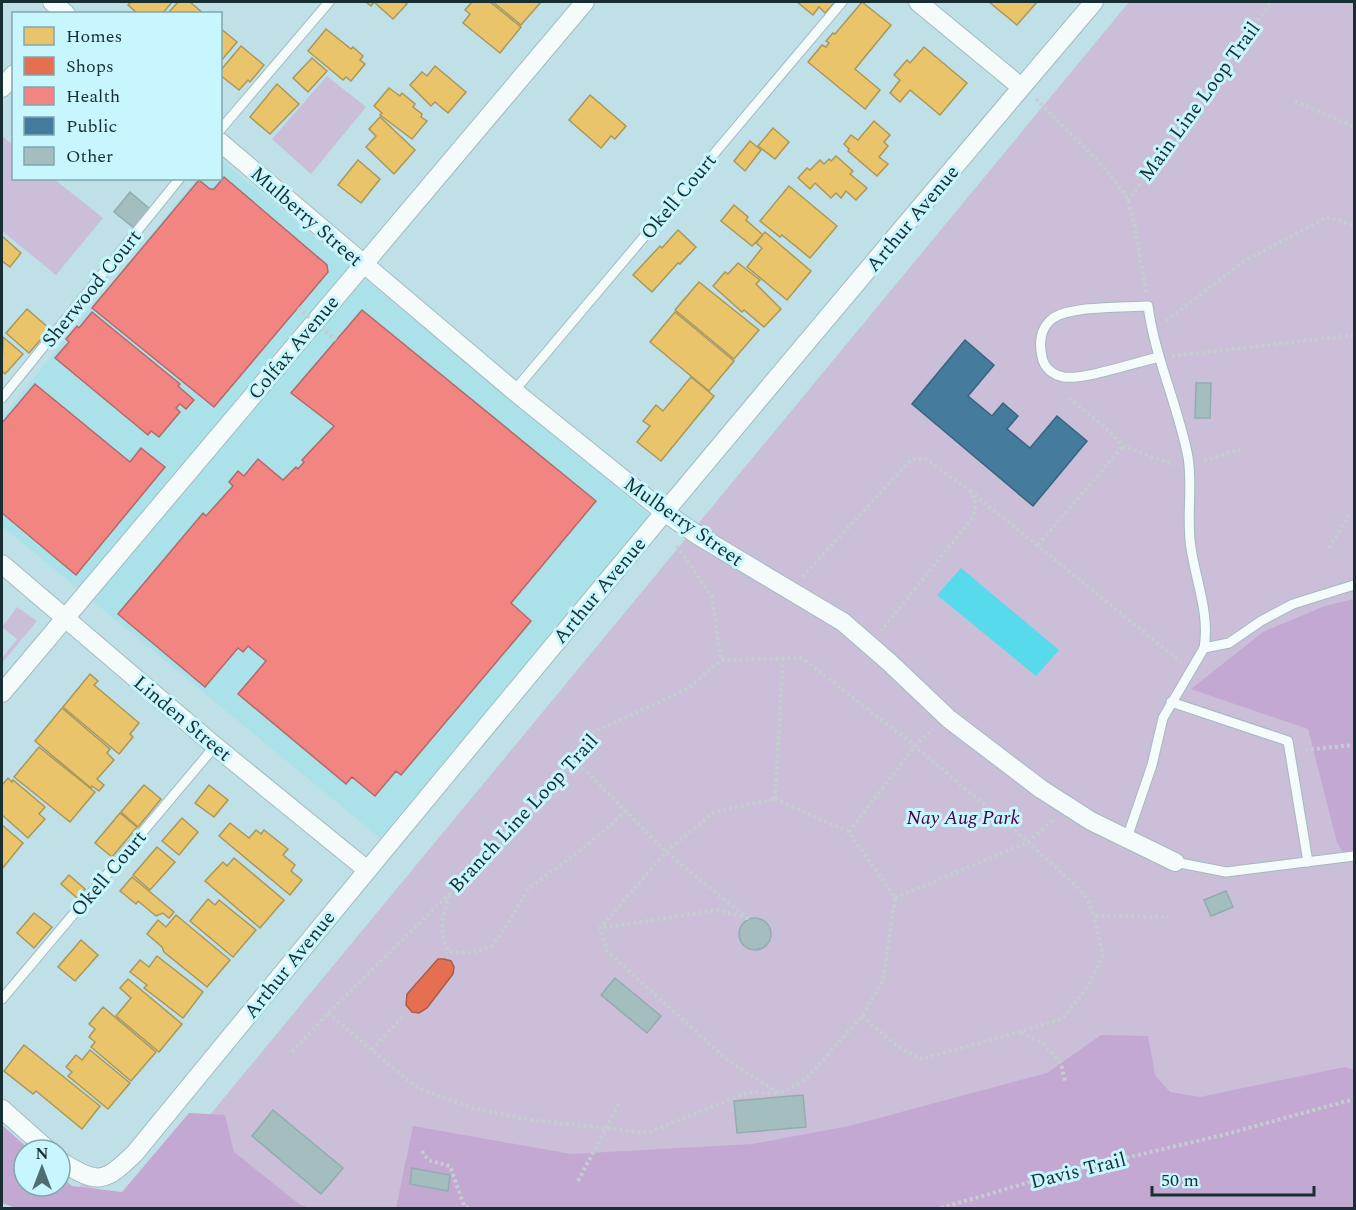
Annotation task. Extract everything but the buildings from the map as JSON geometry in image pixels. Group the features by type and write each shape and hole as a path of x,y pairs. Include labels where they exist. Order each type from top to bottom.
{"street":[{"name":"Colfax Avenue","path":"2,693 585,2"},
{"path":"918,2 1021,87"},
{"name":"Arthur Avenue","path":"72,1168 84,1174 105,1177 112,1174 135,1153 366,869 1094,2"},
{"path":"2,88 12,76"},
{"name":"Mulberry Street","path":"222,144 661,515 843,622 946,716 1041,789 1091,821 1175,862"},
{"name":"Linden Street","path":"2,564 215,746 366,869"},
{"path":"2,1109 35,1138"}],"lane":[{"path":"222,128 329,2"},
{"name":"Okell Court","path":"514,391 842,2"},
{"name":"Sherwood Court","path":"2,398 178,180"},
{"path":"1128,838 1152,765 1163,718 1204,648 1206,628 1204,611 1190,539 1189,467 1178,415 1151,332 1148,306 1065,312 1051,319 1042,331 1040,346 1043,361 1051,374 1065,377 1081,376 1159,357"},
{"path":"1204,648 1229,643 1260,621 1293,604 1354,585"},
{"path":"1171,702 1288,741 1308,862"},
{"name":"Okell Court","path":"2,999 215,746"},
{"path":"1175,862 1226,872 1354,856"}],"path":[{"name":"Main Line Loop Trail","path":"1128,201 1271,2"},
{"path":"1021,87 1044,104 1118,183 1128,201 1135,227 1148,306"},
{"path":"1295,101 1354,127"},
{"path":"1151,332 1243,262 1327,217 1354,225"},
{"path":"298,308 336,340"},
{"path":"1159,357 1354,335"},
{"path":"1070,398 1123,446 1189,467 1240,449"},
{"path":"1038,545 1123,446"},
{"path":"790,591 912,459 926,459 969,490 1191,670"},
{"path":"869,645 973,517 976,504 969,490"},
{"path":"1329,548 1349,515 1354,513"},
{"path":"661,515 712,597 720,660 802,658 915,746 1028,842 1087,898 1094,916 1103,956 1088,986 1062,1019 920,1059 896,1045 862,1016"},
{"path":"775,799 783,658"},
{"name":"Branch Line Loop Trail","path":"292,1052 328,1013 451,892 574,759 594,732 689,688 720,660"},
{"path":"849,832 915,746 946,716"},
{"path":"1290,752 1354,745"},
{"path":"574,759 666,852 747,918 718,910 600,928"},
{"path":"328,1013 416,1088 472,1108 532,1120 646,1134 749,1092 780,1094 807,1078 862,1016 883,980 895,898 849,832 775,799 714,812 666,852 600,928"},
{"path":"895,898 1028,842 1068,806"},
{"path":"451,892 442,916 444,943 449,952 471,953 492,946 528,889 586,846 625,812"},
{"path":"1094,916 1168,917"},
{"path":"600,928 607,951 726,1059 780,1094"},
{"path":"372,1050 403,1016"},
{"path":"1020,1032 1043,1043 1061,1063 1065,1082"},
{"name":"Davis Trail","path":"941,1209 1061,1173 1223,1135 1354,1099"},
{"path":"578,1181 620,1104"},
{"path":"422,1151 428,1160 450,1166 464,1206 468,1209"}],"shaded area":[{"path":"222,161 652,517 380,838 2,526 2,417 195,180 222,180"},
{"path":"1354,599 1354,851 1343,853 1337,842 1308,729 1191,689 1263,632 1325,606"},
{"path":"1101,1035 1148,1036 1155,1075 1170,1092 1200,1097 1345,1067 1354,1070 1354,1207 396,1208 413,1126 571,1154 752,1144 849,1126 1047,1073"},
{"path":"189,1113 225,1115 234,1152 299,1204 310,1208 16,1208 2,1203 2,1125 17,1138 12,1138 12,1198 72,1198 72,1186 122,1192"}],"green space":[{"name":"Nay Aug Park","path":"1129,2 1354,2 1354,1182 1184,1208 92,1208 68,1201 82,1184 138,1202"},
{"path":"327,76 366,107 311,174 272,139"},
{"path":"2,136 12,144 12,180 55,180 103,218 56,275 2,231"},
{"path":"17,607 37,621 2,663 2,658 17,639 2,627"}],"water":[{"path":"961,568 1059,650 1036,676 937,595"}]}
